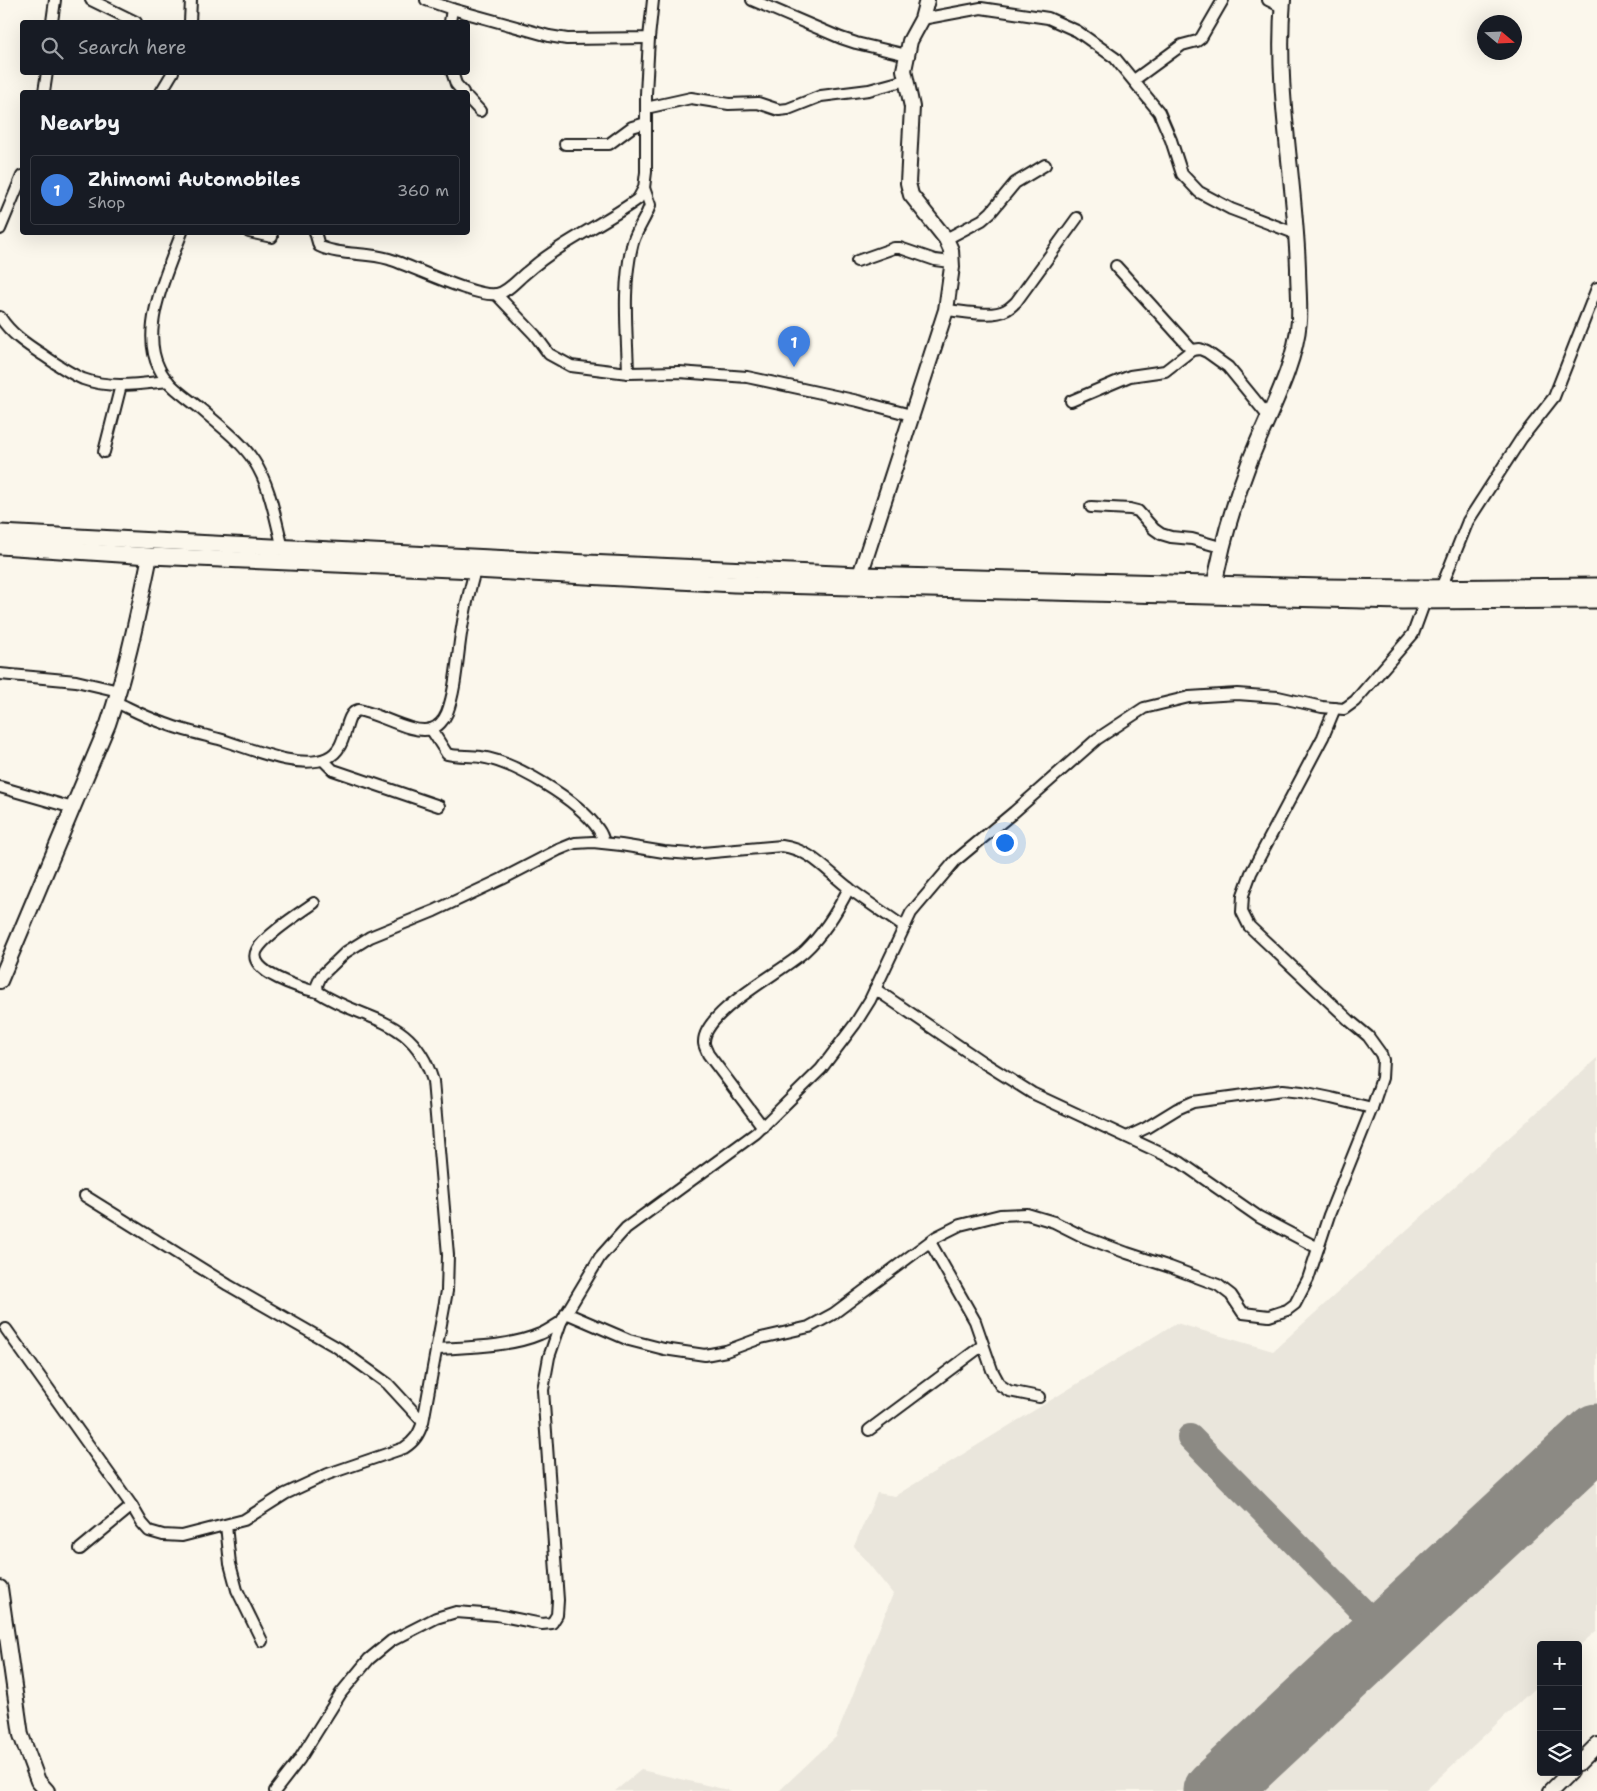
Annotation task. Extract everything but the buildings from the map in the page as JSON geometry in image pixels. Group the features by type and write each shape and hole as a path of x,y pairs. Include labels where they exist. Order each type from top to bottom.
{"main road":[{"path":"0,533 587,563 860,575 1130,583 1214,590 1425,601 1597,600"},
{"path":"0,546 150,556 474,570 734,584 1214,590 1324,587 1597,586"}],"street":[{"path":"52,20 55,0"},
{"path":"91,0 132,20"},
{"path":"190,20 191,0"},
{"path":"426,0 549,36 567,39 648,38"},
{"path":"315,235 319,246 330,252 360,253 390,259 413,270 483,294 496,294 506,290 540,260 638,199 644,188 646,172 648,38 652,0"},
{"path":"752,0 841,38 907,54"},
{"path":"860,575 910,416 946,310 951,262 950,250 946,239 911,195 908,183 912,106 904,70 910,41 922,19 927,0"},
{"path":"1134,80 1182,45 1201,38 1223,0"},
{"path":"1214,590 1233,509 1248,464 1292,357 1299,319 1297,234 1283,110 1280,34 1282,3 1268,0"},
{"path":"922,19 982,8 1048,18 1076,31 1114,58 1159,112 1182,174 1199,192 1231,209 1297,234"},
{"path":"450,20 452,9"},
{"path":"44,90 46,75"},
{"path":"162,90 171,75"},
{"path":"453,75 456,84 461,90"},
{"path":"646,108 691,98 729,104 758,103 780,110 788,109 821,96 869,90 906,80"},
{"path":"470,100 480,111"},
{"path":"565,144 610,144 632,127 646,123"},
{"path":"946,239 982,220 1015,183 1045,165"},
{"path":"0,228 20,181"},
{"path":"628,373 626,307 629,260 635,237 650,204 644,188"},
{"path":"946,310 987,314 1006,310 1016,302 1077,218"},
{"path":"181,235 160,289 154,320 152,335 158,368 168,381 226,430 253,460 262,474 283,548"},
{"path":"263,235 272,237"},
{"path":"858,261 894,248 900,248 935,260 951,262"},
{"path":"1116,266 1192,350"},
{"path":"1441,588 1468,521 1520,439 1554,397 1597,288"},
{"path":"496,294 535,334 549,354 562,362 581,368 628,373 679,372 747,377 858,401 910,416"},
{"path":"0,317 8,329 20,340 67,371 84,379 121,385 168,381"},
{"path":"1071,401 1121,378 1165,371 1192,350 1200,349 1228,367 1268,416"},
{"path":"104,452 121,385"},
{"path":"1091,507 1130,508 1138,511 1161,534 1192,539 1224,548"},
{"path":"0,981 51,857 74,808 117,697 132,641 150,556"},
{"path":"0,674 70,680 117,697 160,722 268,756 298,761 323,760 333,755 340,747 354,710 367,711 420,730 431,729 440,724 446,714 453,686 462,626 474,570"},
{"path":"274,1791 299,1760 341,1694 370,1659 391,1641 436,1618 456,1612 497,1615 542,1624 552,1623 557,1615 558,1600 544,1390 549,1357 564,1318 600,1257 626,1228 724,1157 763,1126 820,1069 855,1024 875,989 911,913 955,861 1097,739 1144,708 1188,697 1238,694 1278,697 1322,708 1344,709 1354,701 1408,641 1416,627 1425,601"},
{"path":"564,1318 629,1340 664,1349 705,1354 726,1351 761,1338 809,1327 833,1314 936,1237 960,1225 1000,1215 1027,1214 1054,1222 1084,1237 1127,1254 1170,1267 1218,1285 1231,1295 1244,1313 1269,1316 1287,1310 1295,1304 1308,1280 1351,1159 1372,1108 1382,1078 1383,1065 1381,1054 1368,1036 1350,1022 1249,926 1242,912 1243,895 1251,873 1318,746 1335,708"},
{"path":"431,729 447,754 456,757 480,756 523,771 546,785 590,819 599,830 604,843"},
{"path":"323,760 333,770 439,806"},
{"path":"0,787 74,808"},
{"path":"318,992 317,984 321,976 346,952 370,937 434,911 576,843 604,843 692,854 782,846 795,848 808,854 849,888 904,926"},
{"path":"763,1126 708,1054 704,1043 706,1033 714,1020 739,997 803,953 832,920 849,888"},
{"path":"6,1329 132,1506 142,1523 149,1530 163,1535 182,1536 244,1520 285,1494 328,1474 404,1448 414,1442 423,1422 446,1291 448,1255 437,1107 433,1081 428,1063 415,1045 401,1031 378,1018 328,998 318,992 302,989 261,968 256,958 256,951 270,936 314,903"},
{"path":"875,989 1032,1093 1180,1162 1259,1217 1318,1248"},
{"path":"1127,1137 1146,1128 1177,1108 1193,1102 1283,1090 1321,1096 1372,1108"},
{"path":"85,1196 228,1285 338,1348 388,1384 423,1422"},
{"path":"930,1242 975,1321 992,1370 1000,1385 1008,1391 1039,1397"},
{"path":"436,1350 515,1341 540,1334 564,1318"},
{"path":"869,1430 983,1344"},
{"path":"80,1549 132,1506"},
{"path":"226,1525 230,1564 237,1590 262,1641"},
{"path":"0,1588 21,1735 38,1781 47,1791"},
{"path":"1582,1760 1597,1745"},
{"path":"1551,1791 1566,1776"}],"shaded area":[{"path":"1597,1058 1597,1630 1582,1643 1582,1641 1537,1641 1537,1686 1425,1791 779,1791 836,1737 893,1594 854,1546 877,1493 895,1496 1176,1323 1273,1351"},
{"path":"641,1770 732,1791 615,1791"}],"taxiway":[{"path":"1190,1437 1385,1634"}],"runway":[{"path":"1216,1791 1597,1436"}],"place":[{"name":"Zhimomi Automobiles","path":"794,367"}]}
